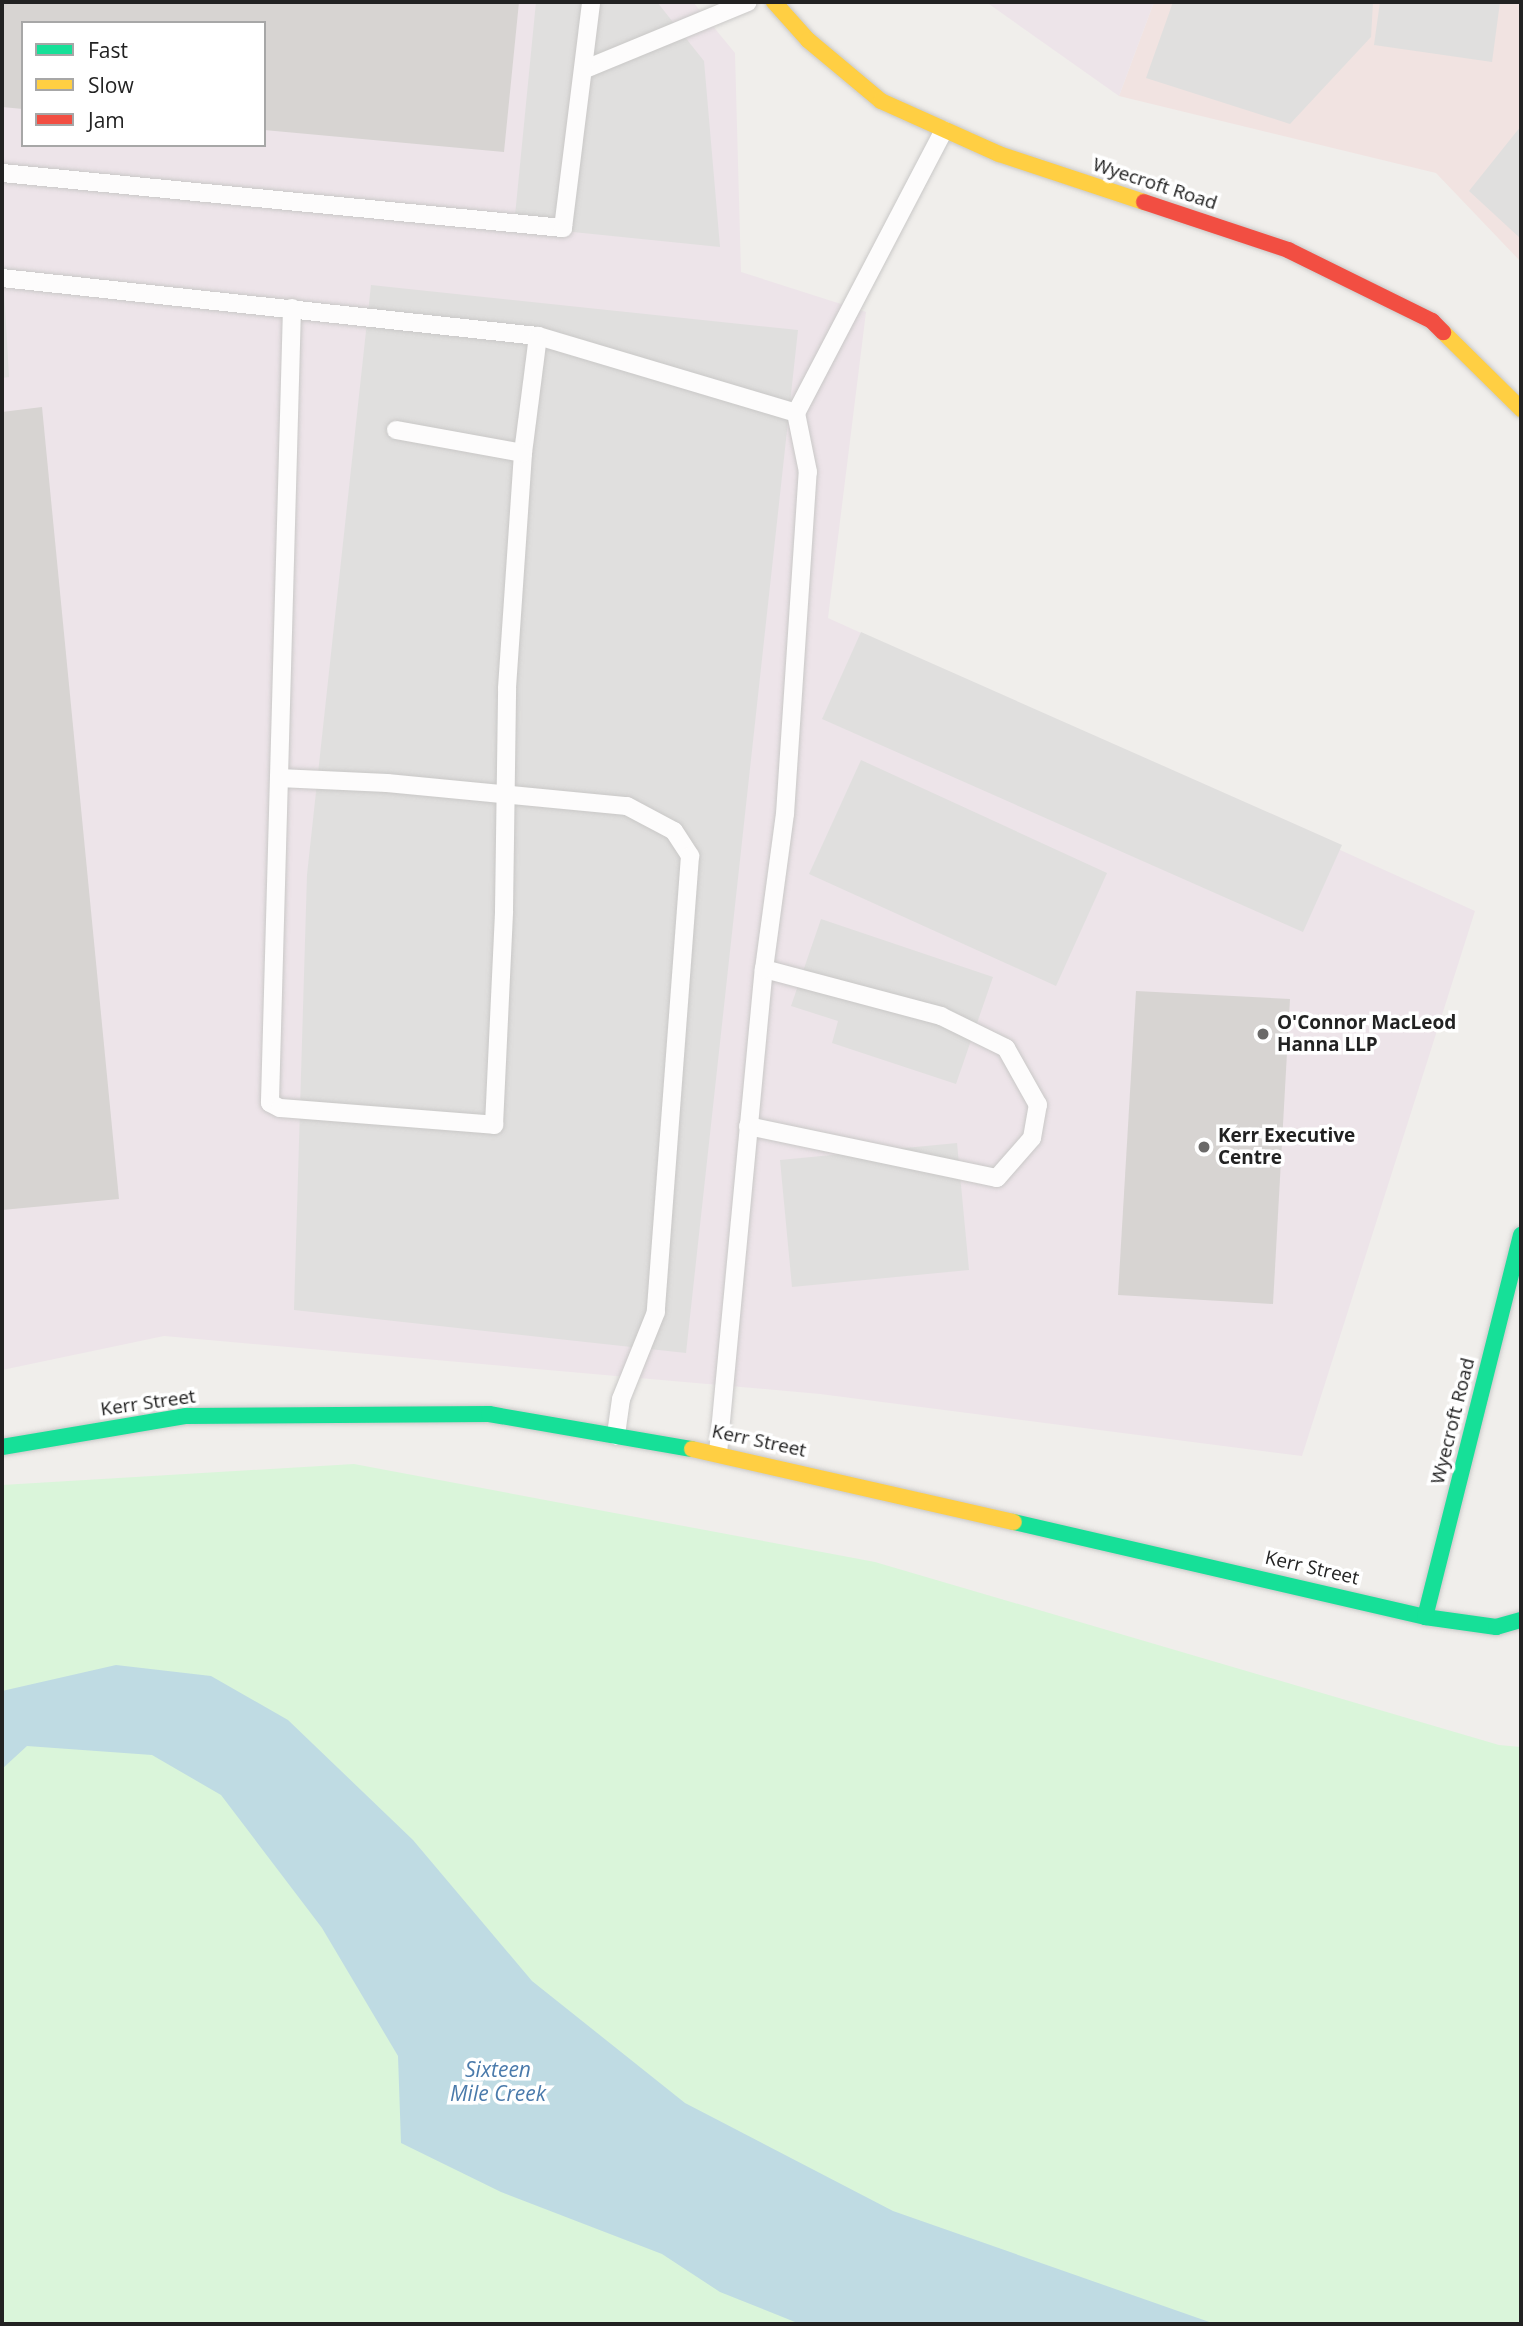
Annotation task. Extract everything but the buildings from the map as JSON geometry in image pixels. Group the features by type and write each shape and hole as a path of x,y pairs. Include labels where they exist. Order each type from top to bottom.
{"main road":[{"name":"Wyecroft Road","path":"774,2 808,40 881,102 999,155 1288,250 1432,321 1521,409"},
{"name":"Wyecroft Road","path":"1425,1617 1521,1235"},
{"name":"Kerr Street","path":"2,1447 186,1416 489,1414 718,1453 1425,1617 1496,1627 1521,1620"},
{"name":"Kerr Street","path":"1496,1627 1513,1640"}],"lane":[{"path":"2,173 563,228 592,2"},
{"path":"583,70 748,2"},
{"path":"718,1453 764,969 785,814 808,472 796,413 944,130"},
{"path":"2,278 538,336 796,413"},
{"path":"292,309 270,1103 280,1108 494,1125 507,688 523,453 538,336"},
{"path":"396,430 523,453"},
{"path":"279,778 505,794 627,806 674,831 690,856 656,1312 621,1399 616,1436"},
{"path":"748,1126 997,1178 1032,1138 1038,1105 1006,1048 940,1016 764,969"}],"shaded area":[{"path":"2,2 693,2 735,53 741,272 866,312 828,618 1475,911 1302,1456 820,1394 164,1336 2,1370"},
{"path":"536,2 657,2 704,61 720,247 514,226"},
{"path":"986,2 1154,2 1119,96"},
{"path":"1154,2 1521,2 1521,262 1436,173 1119,96"},
{"path":"1173,2 1373,2 1371,37 1290,124 1146,78"},
{"path":"1380,2 1500,2 1492,62 1374,45"},
{"path":"1521,126 1521,239 1469,191"},
{"path":"2,255 9,377 2,378"},
{"path":"371,285 798,330 686,1353 294,1310 307,875"},
{"path":"861,632 1342,845 1303,932 822,719"},
{"path":"861,760 1107,873 1056,986 809,874"},
{"path":"821,919 993,977 956,1084 832,1043 838,1021 791,1006"},
{"path":"957,1143 969,1270 792,1287 780,1160"}],"green space":[{"path":"354,1464 875,1562 1499,1745 1521,1747 1521,2324 2,2324 2,1485"}],"water":[{"name":"Sixteen Mile Creek","path":"116,1665 211,1676 288,1720 413,1840 532,1981 685,2103 893,2211 1215,2324 800,2324 720,2292 662,2254 501,2192 401,2143 398,2056 322,1928 221,1795 152,1755 27,1746 2,1769 2,1691"}],"traffic: fast":[{"path":"1425,1617 1521,1235"},
{"path":"2,1447 186,1416 489,1414 692,1449"},
{"path":"1014,1522 1425,1617 1496,1627 1521,1620"}],"traffic: slow":[{"path":"774,2 808,40 881,101 999,154 1144,202"},
{"path":"1443,332 1521,409"},
{"path":"692,1449 1014,1522"}],"traffic: jam":[{"path":"1144,202 1288,250 1432,321 1443,332"}],"place":[{"name":"O'Connor MacLeod Hanna LLP","path":"1263,1034"},
{"name":"Kerr Executive Centre","path":"1204,1147"}]}
